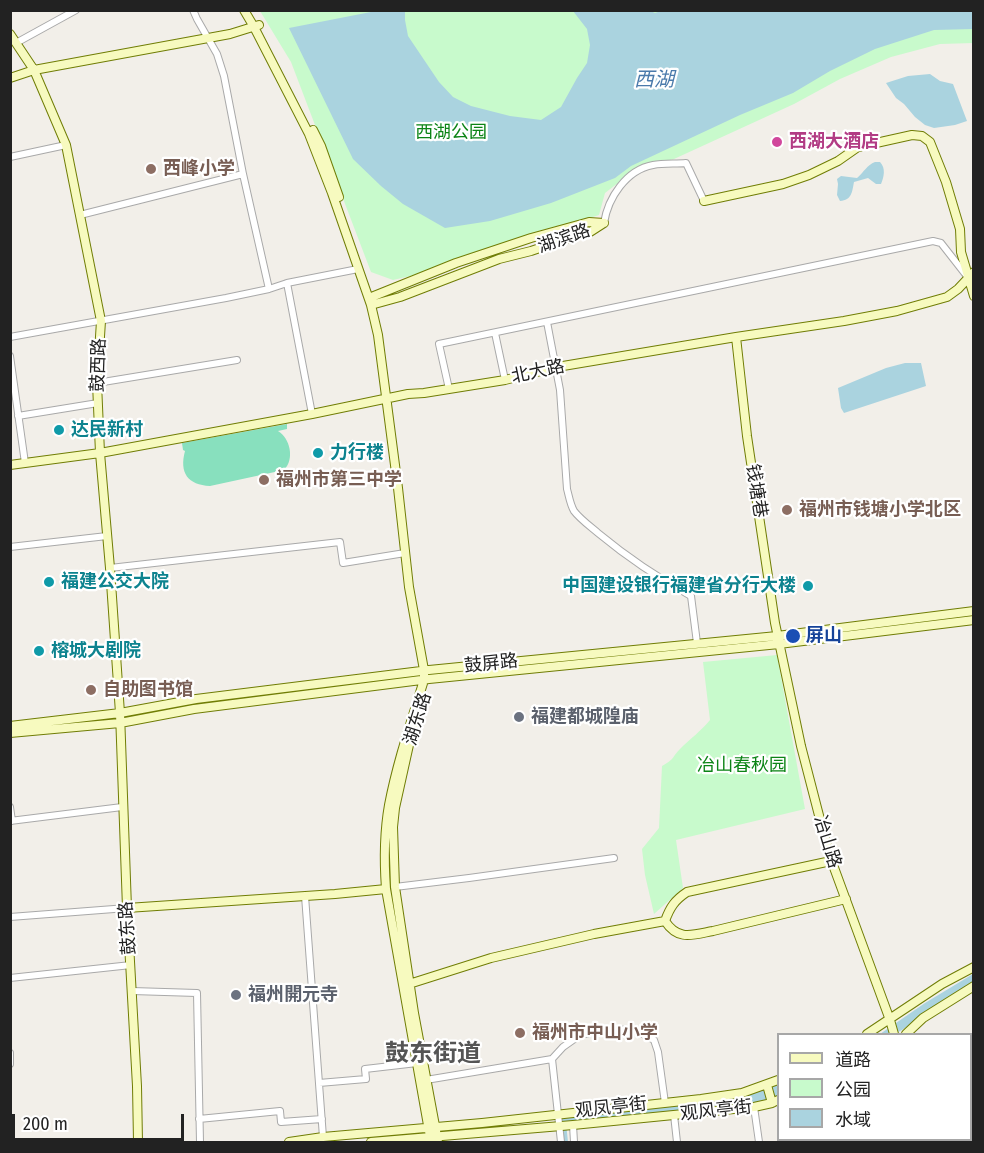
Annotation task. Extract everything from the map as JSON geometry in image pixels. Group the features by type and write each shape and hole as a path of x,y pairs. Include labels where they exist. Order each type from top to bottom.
{"street":[{"path":"16,43 76,10"},
{"path":"193,10 217,54 224,76 269,289"},
{"path":"244,10 257,26 321,146 373,301"},
{"path":"250,10 309,134 358,269 373,301"},
{"path":"10,78 34,70 230,34 257,26"},
{"name":"鼓西路","path":"10,34 34,70 66,145 101,321 97,382 100,453 120,713"},
{"path":"603,223 606,211 618,189 633,174 652,165 686,163 704,201 783,184 809,175 838,161 858,147 912,135 922,136 930,142 946,182 960,229 961,252 972,276 974,296"},
{"path":"10,156 66,145"},
{"path":"80,215 243,174"},
{"name":"湖滨路","path":"373,301 456,263 531,237 589,222 603,223"},
{"path":"448,389 439,344 933,241 941,243 972,276"},
{"path":"10,337 269,289 287,283 358,269"},
{"name":"北大路","path":"10,465 100,453 408,394 505,380 557,368 897,311 947,297 972,276"},
{"path":"287,283 312,414"},
{"name":"湖东路","path":"373,301 383,334 409,587 427,675"},
{"path":"547,322 560,390 567,489 575,512 601,536 633,560 691,597 697,643"},
{"path":"495,333 505,380"},
{"name":"钱塘巷","path":"736,337 747,436 778,640"},
{"path":"10,356 25,463"},
{"path":"97,382 237,360"},
{"name":"湖东路","path":"390,399 427,675 405,740 389,805 385,855 417,1063 432,1127"},
{"path":"18,416 98,404"},
{"path":"10,547 106,536"},
{"path":"110,568 340,542 343,563 405,553"},
{"name":"鼓屏路","path":"10,733 120,723 194,709 427,675 697,643 778,640 974,610"},
{"name":"鼓屏路","path":"10,726 120,713 196,699 974,620"},
{"name":"冶山路","path":"778,640 801,746 831,861 893,1033"},
{"name":"鼓东路","path":"120,713 122,807 138,1086 138,1143"},
{"path":"10,807 11,821 122,807"},
{"path":"10,917 390,888 614,858"},
{"path":"665,921 676,899 687,892 831,861"},
{"name":"湖东路","path":"390,888 426,1080 434,1140"},
{"path":"305,896 323,1137"},
{"path":"665,921 671,930 681,934 694,934 846,899"},
{"path":"409,984 502,955 665,921"},
{"path":"10,978 131,965"},
{"path":"870,1033 942,984 974,967"},
{"path":"908,1033 923,1018 974,986"},
{"path":"132,991 197,993 200,1143"},
{"path":"426,1080 552,1059 563,1047 580,1035 616,1029 637,1031 654,1040 658,1052 665,1102"},
{"path":"10,1053 10,1064"},
{"path":"552,1059 561,1143"},
{"path":"319,1083 366,1078 365,1069 417,1063"},
{"name":"观凤亭街","path":"289,1143 323,1137 742,1093 777,1080"},
{"path":"767,1085 775,1102"},
{"name":"观风亭街","path":"371,1143 434,1140 754,1107 775,1102"},
{"path":"754,1107 759,1143"},
{"path":"199,1119 280,1111 281,1122 322,1119"},
{"path":"674,1115 677,1143"},
{"path":"573,1125 574,1143"}],"green space":[{"name":"西湖","path":"973,10 974,43 940,44 891,57 674,159 636,169 605,193 599,215 419,274 393,280 371,272 291,62 260,11"},
{"path":"287,424 287,429 278,431 286,438 290,449 289,460 284,470 210,486 196,483 184,471 185,451 182,443"},
{"name":"冶山春秋园","path":"777,655 805,809 676,840 683,888 654,914 642,849 659,828 662,766 671,760 710,720 703,662"}],"water":[{"name":"西湖","path":"648,10 655,13 664,10 973,11 973,29 934,30 875,49 830,71 793,93 631,166 615,178 551,203 490,221 445,228 403,204 353,159 289,28 376,11 405,11 408,36 439,82 453,97 471,106 510,116 541,120 561,107 587,63 590,45 587,29 573,11"},
{"path":"930,74 940,81 953,84 967,121 934,128 925,125 896,98 886,83 908,76"},
{"path":"875,162 880,162 884,170 881,184 876,184 868,178 854,182 849,197 840,201 837,195 837,179 841,176 857,178"},
{"path":"905,363 921,363 926,386 844,413 838,388 886,368"},
{"path":"973,974 973,982 902,1030 896,1033 881,1033"},
{"path":"777,1085 777,1097 746,1105 566,1123 568,1142 563,1142 561,1117 728,1101"}],"place":[{"name":"西湖大酒店","path":"777,142"},
{"name":"西峰小学","path":"151,169"},
{"name":"达民新村","path":"59,430"},
{"name":"力行楼","path":"318,453"},
{"name":"福州市第三中学","path":"264,480"},
{"name":"福州市钱塘小学北区","path":"787,510"},
{"name":"福建公交大院","path":"49,582"},
{"name":"中国建设银行福建省分行大楼","path":"808,586"},
{"name":"屏山","path":"793,636"},
{"name":"榕城大剧院","path":"39,651"},
{"name":"自助图书馆","path":"91,690"},
{"name":"福建都城隍庙","path":"519,717"},
{"name":"福州開元寺","path":"236,995"},
{"name":"福州市中山小学","path":"520,1033"}],"district":[{"name":"鼓东街道","path":"433,1054"}],"park label":[{"name":"西湖公园","path":"451,133"}]}
